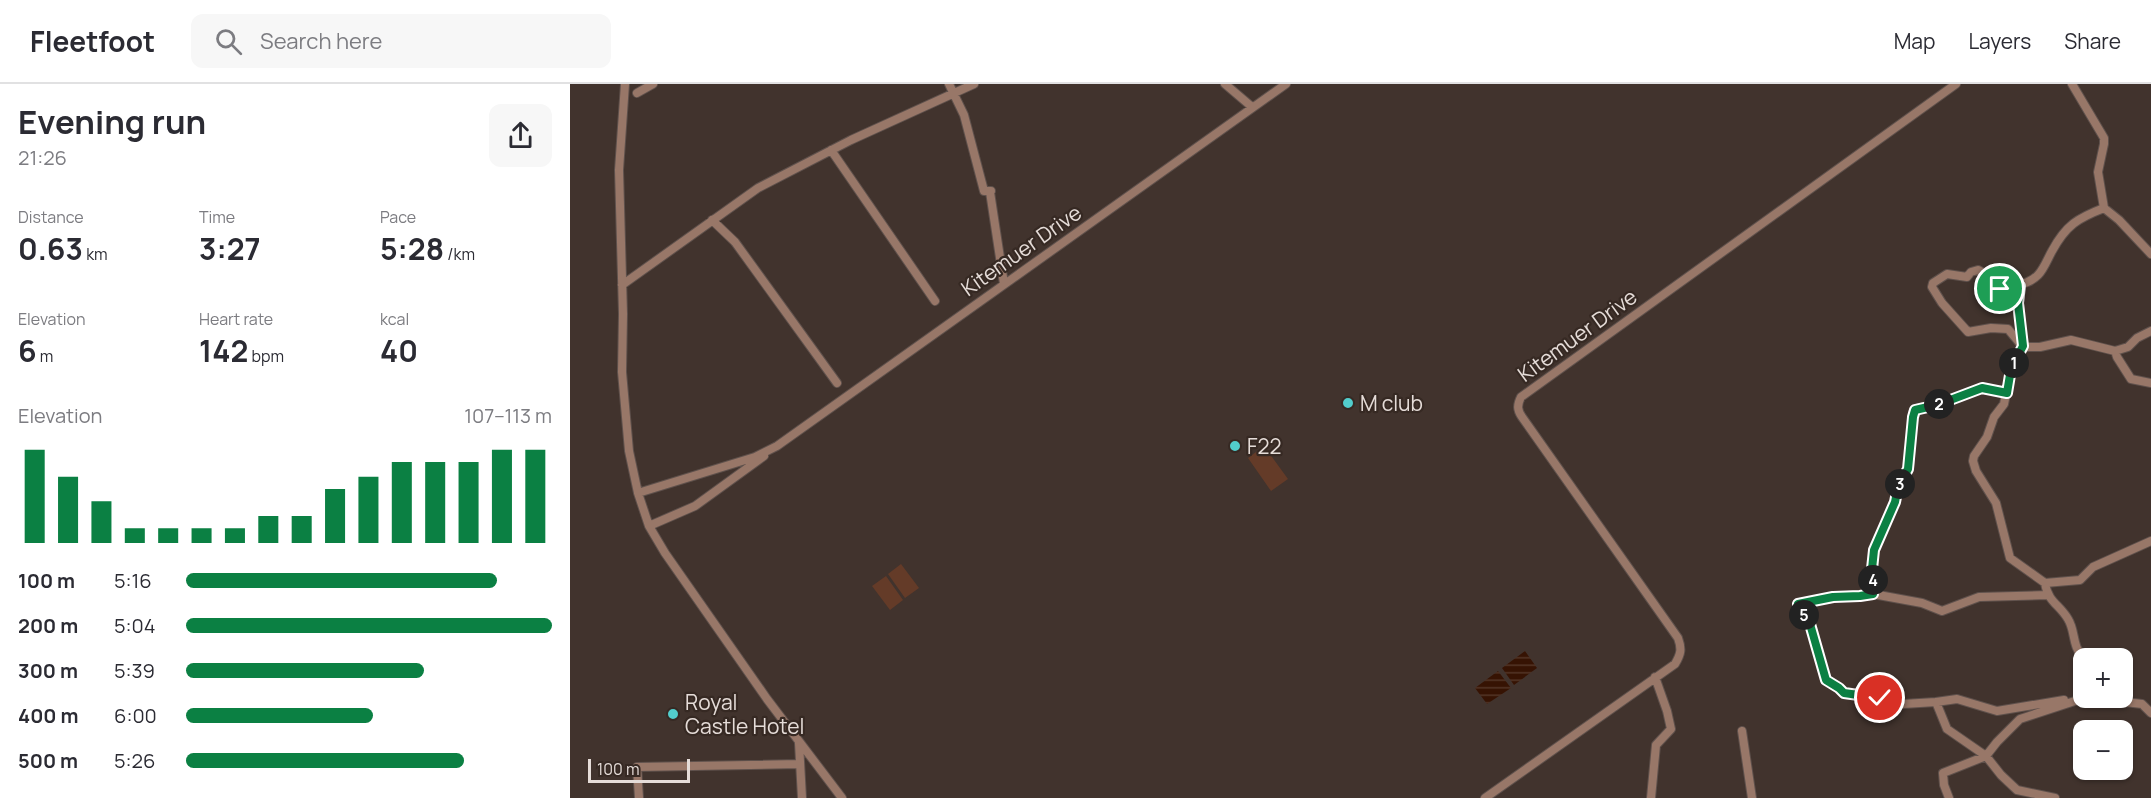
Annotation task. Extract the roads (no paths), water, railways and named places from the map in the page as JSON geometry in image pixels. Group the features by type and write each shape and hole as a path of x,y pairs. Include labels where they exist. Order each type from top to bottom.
{"street":[{"path":"625,84 619,170 624,412 631,464 638,493 649,526 665,553 842,798"},
{"path":"637,93 653,84"},
{"path":"949,84 964,116 984,191 991,192 1004,284"},
{"path":"622,285 758,188 831,150 974,84"},
{"path":"1225,84 1252,107"},
{"name":"Kitemuer Drive","path":"649,526 695,506 1286,84"},
{"name":"Kitemuer Drive","path":"1485,798 1675,664 1682,649 1678,638 1518,411 1521,397 1956,84"},
{"path":"2072,84 2104,138 2098,172 2104,208 2120,220 2151,254"},
{"path":"831,150 935,301"},
{"path":"2104,208 2072,223 2054,246 2038,275 2020,286 2007,285 2000,289 1994,285 1987,274 1978,270 1971,272 1967,277 1947,274 1932,285 1942,303 1968,332 1991,328 2008,329 2023,346 2040,347 2071,340 2115,351 2128,347 2151,331"},
{"path":"712,220 735,242 837,383"},
{"path":"2020,286 2018,303 2023,346 2011,369 2004,404 1994,417 1987,437 1973,461 1976,471 1996,503 2010,558 2045,583 2080,580 2093,567 2151,540"},
{"path":"2115,351 2131,379 2151,383"},
{"path":"1873,594 1874,550 1895,502 1898,487 1908,469 1913,413 1918,408 1937,405 1982,388 2007,393"},
{"name":"Kitemuer Drive","path":"638,493 755,457 777,446"},
{"path":"2045,583 2047,595 2069,620 2076,648"},
{"path":"2047,595 1979,597 1942,611 1922,603 1873,594 1833,597 1798,604 1810,624 1826,680 1844,693 1903,704 1957,699 1997,711 2073,699"},
{"path":"1651,798 1656,745 1671,729 1655,677"},
{"path":"1949,798 1944,785 1943,773 1986,756 1997,741 2020,719 2073,701"},
{"path":"1936,702 1947,729 1986,756 2001,776 2017,790 2055,798"},
{"path":"2133,703 2142,704 2151,713"},
{"path":"1742,731 1752,798"},
{"path":"799,741 802,798"},
{"path":"639,798 637,767 800,764"}],"place":[{"name":"M club","path":"1348,403"},
{"name":"F22","path":"1235,446"},
{"name":"Royal Castle Hotel","path":"673,714"}]}
